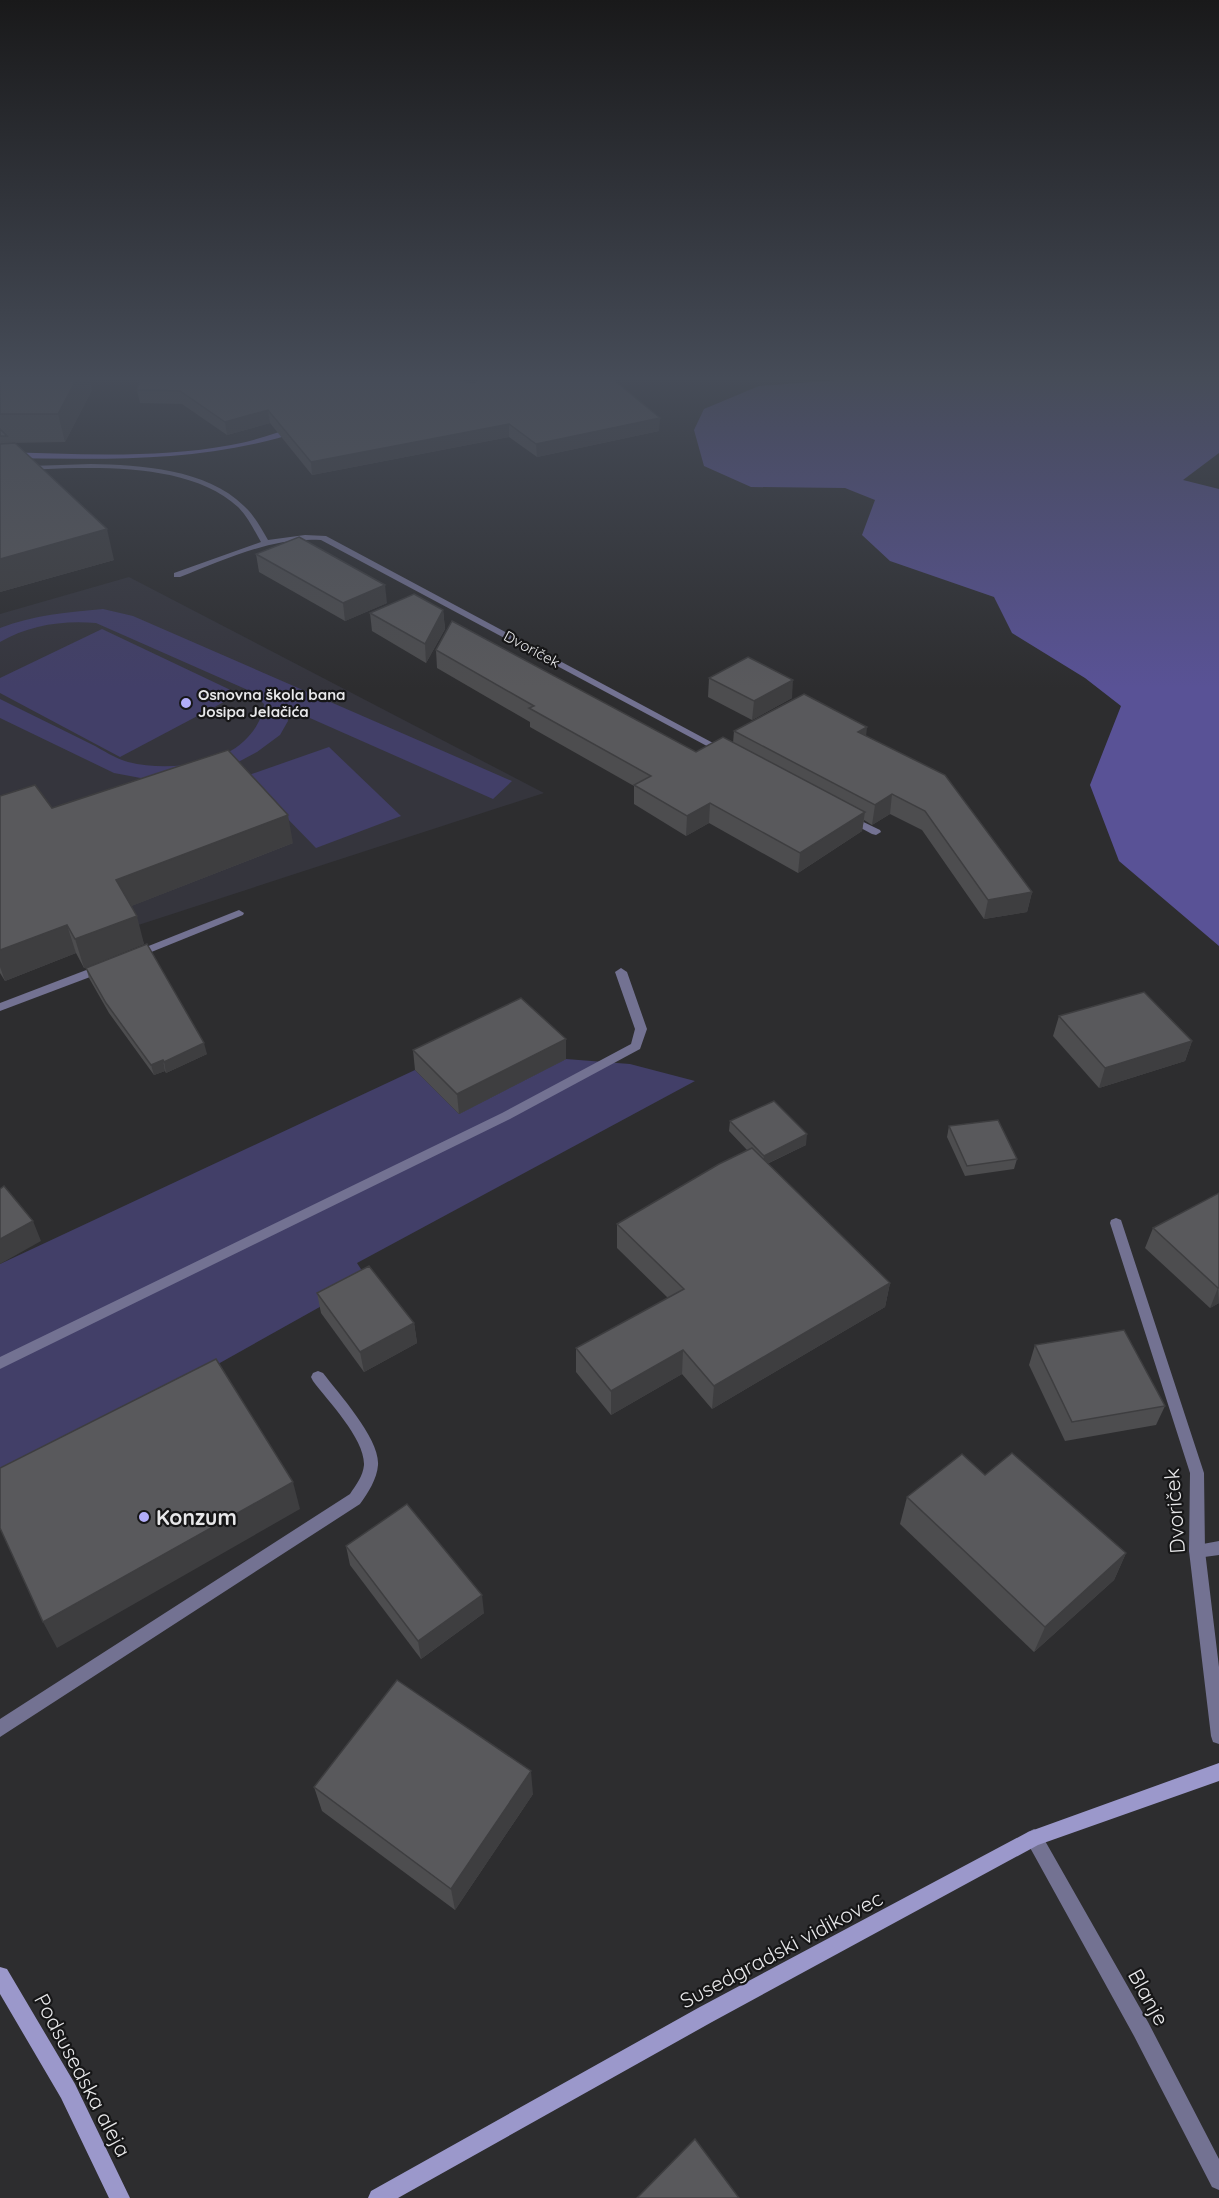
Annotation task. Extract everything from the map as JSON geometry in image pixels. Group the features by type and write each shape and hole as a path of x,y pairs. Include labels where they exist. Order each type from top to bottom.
{"street":[{"path":"199,483 215,488 239,504 266,544"},
{"name":"Dvoriček","path":"177,575 285,538 306,536 323,538 730,754"},
{"path":"844,815 876,832"},
{"path":"0,1007 239,913"},
{"path":"0,1363 506,1116 636,1046 641,1029 621,972"},
{"name":"Dvoriček","path":"1116,1223 1197,1473 1197,1551 1219,1736"},
{"path":"0,1729 355,1499 367,1482 371,1460 361,1437 318,1377"},
{"path":"1197,1551 1219,1548"},
{"name":"Susedgradski vidikovec","path":"378,2198 705,2015 1034,1838 1219,1772"},
{"name":"Blanje","path":"1034,1838 1141,2029 1219,2180"},
{"name":"Podsusedska aleja","path":"0,1976 26,2015 68,2091 120,2198"}],"shaded area":[{"path":"741,483 1193,483 1219,489 1219,946 1119,861 1090,785 1121,706 1085,678 1012,633 994,597 890,561 862,535 875,500 845,488 751,487"},
{"name":"Osnovna škola bana Josipa Jelačića","path":"129,577 544,793 0,970 0,614"},
{"path":"103,609 133,616 512,781 493,799 285,707 288,721 280,735 257,752 227,768 146,779 114,773 0,718 0,699 119,759 153,766 179,766 215,758 234,749 247,739 260,719 264,704 250,691 96,623 71,622 46,625 23,631 0,642 0,628 51,615"},
{"path":"102,629 239,694 120,757 0,693 0,678"},
{"path":"329,747 401,816 316,848 246,776"},
{"path":"566,1059 630,1064 695,1081 357,1263 368,1280 0,1486 0,1264 415,1070 459,1114"}],"building":[{"path":"0,483 57,483 107,529 0,559"},
{"path":"299,537 385,585 343,603 256,554"},
{"path":"414,594 443,610 425,644 370,613"},
{"path":"452,621 696,752 723,737 865,812 800,853 710,803 687,816 634,785 651,776 529,708 534,706 436,650"},
{"path":"748,657 793,680 754,701 709,678"},
{"path":"804,694 867,727 858,732 945,775 1032,892 988,900 925,811 892,794 875,805 734,731"},
{"path":"228,750 288,815 116,880 137,916 75,939 67,925 0,950 0,796 35,785 52,808"},
{"path":"147,944 204,1043 164,1062 163,1060 151,1065 106,1003 86,968"},
{"path":"1144,992 1192,1041 1105,1068 1059,1016"},
{"path":"521,998 566,1039 457,1094 413,1050"},
{"path":"774,1101 807,1134 764,1156 730,1121"},
{"path":"998,1120 1017,1159 967,1166 949,1126"},
{"path":"752,1148 890,1283 714,1386 683,1350 611,1391 576,1348 684,1289 617,1224 719,1164"},
{"path":"4,1186 33,1221 0,1239 0,1189"},
{"path":"1219,1193 1219,1288 1218,1288 1153,1228"},
{"path":"369,1266 414,1323 360,1352 317,1293"},
{"path":"1124,1330 1165,1406 1072,1422 1035,1345"},
{"name":"Konzum","path":"216,1359 293,1482 43,1622 0,1528 0,1468"},
{"path":"1012,1453 1126,1553 1045,1627 907,1497 962,1454 985,1475"},
{"path":"407,1504 482,1595 418,1641 346,1546"},
{"path":"397,1680 531,1771 451,1889 314,1787"},
{"path":"695,2139 739,2198 637,2198"}],"place":[{"name":"Osnovna škola bana Josipa Jelačića","path":"186,703"},
{"name":"Konzum","path":"144,1517"}]}
